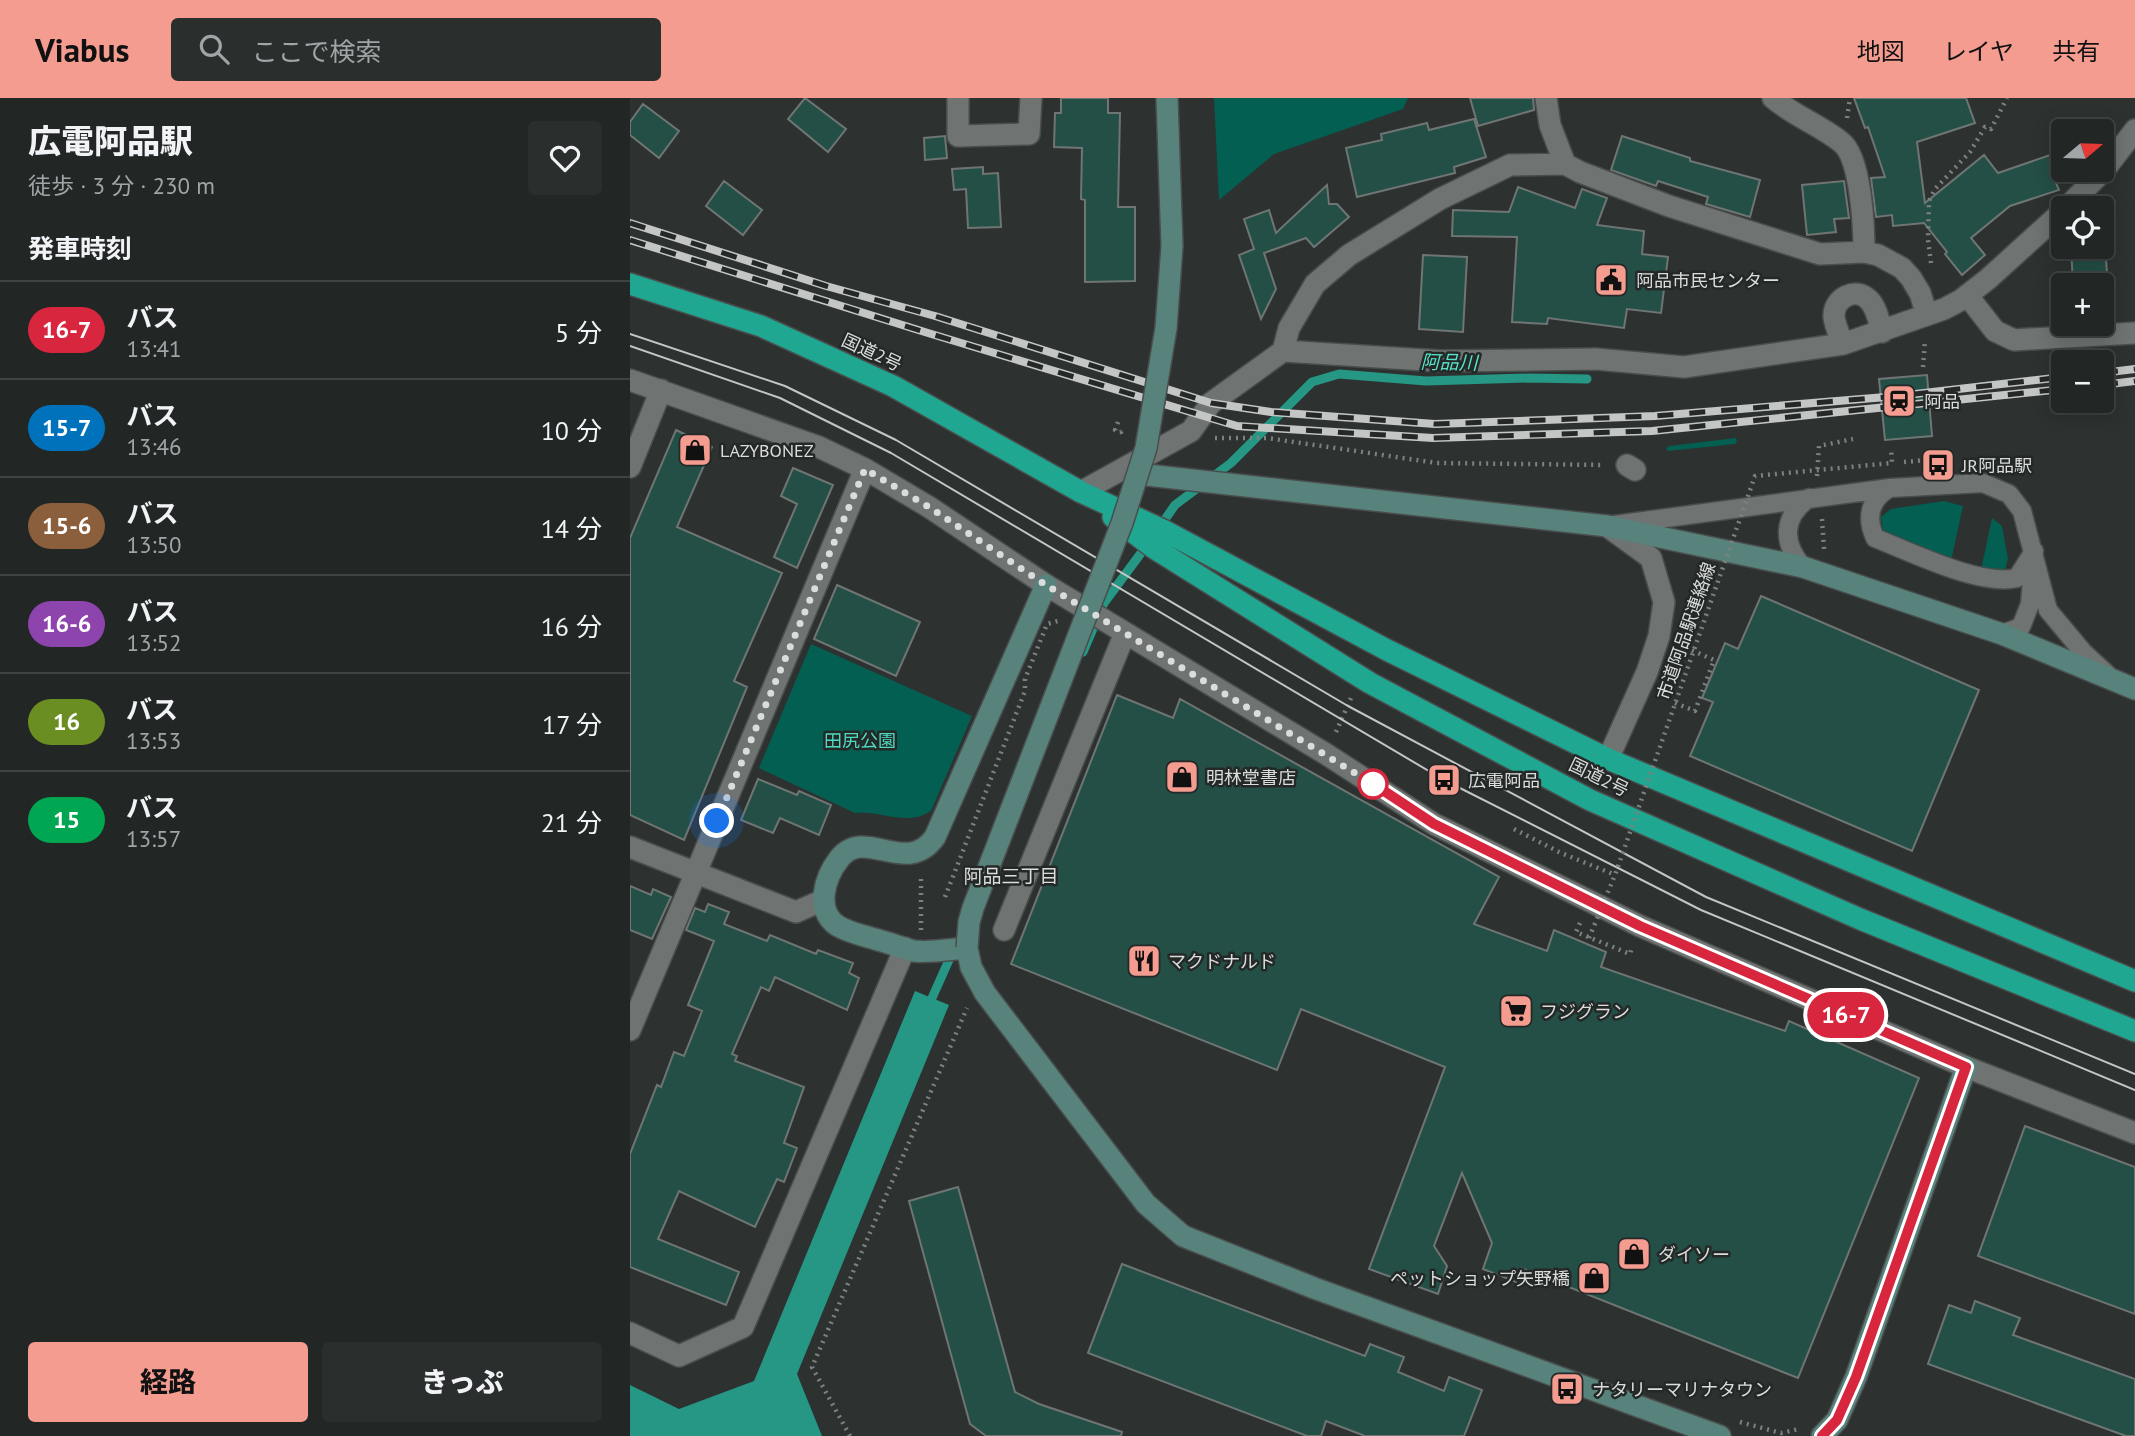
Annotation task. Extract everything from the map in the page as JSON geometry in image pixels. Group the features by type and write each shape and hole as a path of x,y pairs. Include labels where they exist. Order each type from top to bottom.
{"highway":[{"name":"国道2号","path":"630,284 761,326 893,386 1081,492 1165,531 1387,650 1608,759 2135,981"},
{"name":"国道2号","path":"1081,492 1154,548 1370,683 1590,800 1860,919 2135,1031"}],"street":[{"path":"958,98 958,136 1029,134 1031,98"},
{"path":"1167,98 1172,246 1166,328 1153,410 1138,474 1122,523 973,908 967,937 971,967 977,980 1146,1203 1183,1236 1314,1288 1728,1428"},
{"path":"1546,98 1550,125 1566,164"},
{"path":"1773,98 1788,111 1844,143 1856,172 1864,251"},
{"path":"2077,196 2105,169 2135,130"},
{"path":"1283,351 1289,328 1315,284 1349,255 1440,199 1510,165 1566,164 1580,172 1669,206 1820,254 1864,251 1890,260 1902,268 1919,289 1927,315"},
{"path":"1081,492 1191,431 1211,403 1283,351 1441,361 1596,359 1684,367 1843,344 1944,309 1967,295 2051,221"},
{"path":"1843,344 1834,318 1835,308 1847,295 1857,294 1872,303 1882,332"},
{"path":"1967,295 1995,331 2014,340 2135,333"},
{"path":"630,380 819,447 865,469 929,507 1046,585 1326,754 1434,824 1640,926 1966,1067 2135,1133"},
{"path":"630,467 661,390"},
{"path":"630,1030 865,469"},
{"path":"1138,474 1607,526 1803,567 2003,634 2125,686"},
{"path":"1607,526 1651,558 1664,602 1659,636 1647,672 1608,759"},
{"path":"968,948 926,941 915,951 847,930 834,924 826,913 823,900 825,886 842,855 855,848 870,847 903,854 916,854 928,848 1046,585"},
{"path":"1004,930 1125,633"},
{"path":"630,847 796,912 823,900"},
{"path":"630,1333 679,1356 743,1326 905,948"},
{"path":"1813,1432 1837,1420 1856,1377 1966,1067"}],"lane":[{"path":"1607,526 1890,488 1983,483 2009,494 2022,511 2048,610 2083,652 2125,686"},
{"path":"1890,488 1880,493 1871,505 1870,527 1875,538 1975,576 2004,582 2017,578 2034,551"},
{"path":"1803,567 1790,547 1788,524 1796,509 1809,498"},
{"path":"2003,634 2021,627 2031,604 2034,551"}],"path":[{"path":"1934,276 1928,240 1929,201 1935,189 1970,152 2007,98"},
{"path":"1118,422 1115,430 1121,432 1124,426"},
{"path":"1214,438 1267,438 1437,463 1631,468"},
{"path":"1817,476 1819,446 1853,439"},
{"path":"1891,448 1892,463 1938,458 1938,451"},
{"name":"市道阿品駅連絡線","path":"1588,940 1615,875 1755,476 1892,463"},
{"path":"1675,703 1695,710 1714,660 1678,645"},
{"path":"1326,754 1354,691"},
{"path":"1514,828 1559,852 1615,875"},
{"path":"921,875 926,941"},
{"path":"1594,919 1605,923"},
{"path":"1576,932 1588,940 1630,954"},
{"path":"850,1436 812,1367 957,1034 977,980"},
{"path":"1728,1428 1781,1433 1813,1432"}],"green space":[{"path":"1214,98 1408,98 1403,109 1274,154 1219,200"},
{"path":"1736,438 1735,444 1668,451 1666,448 1669,446"},
{"path":"1944,501 1963,506 1951,561 1883,530 1881,517 1891,509"},
{"path":"1992,518 2002,526 2008,559 2005,570 1999,572 1981,570"},
{"name":"田尻公園","path":"811,644 972,716 931,811 913,818 855,813 759,768"}],"shaded area":[{"path":"915,991 949,1005 797,1374 822,1436 630,1436 630,1385 679,1409 754,1381"}],"building":[{"path":"805,98 846,129 828,152 788,119"},
{"path":"1061,98 1108,98 1108,113 1120,113 1118,207 1135,207 1135,281 1085,282 1085,200 1081,199 1082,148 1054,147 1055,113 1061,113"},
{"path":"1470,98 1533,98 1534,110 1478,126"},
{"path":"1854,98 1966,98 1975,123 1917,142 1925,203 1984,155 1998,173 2051,155 2051,182 2058,182 2056,183 2059,190 2010,206 1971,238 1985,255 1962,275 1924,223 1893,226 1892,215 1876,217 1871,178 1885,177 1868,127 1865,128"},
{"path":"643,104 679,131 659,158 630,135 630,122"},
{"path":"1474,119 1486,157 1454,167 1455,173 1357,197 1346,148 1382,140 1381,134 1427,123 1429,130"},
{"path":"945,136 947,158 925,160 924,138"},
{"path":"1622,136 1690,158 1690,161 1760,180 1750,217 1706,204 1708,197 1658,181 1656,186 1611,170"},
{"path":"983,167 983,174 998,173 1001,227 968,228 966,189 954,190 952,169"},
{"path":"724,181 762,210 743,235 706,206"},
{"path":"1844,181 1849,218 1834,219 1836,232 1807,235 1802,185"},
{"path":"1327,185 1329,204 1337,204 1349,217 1314,247 1306,238 1264,253 1276,289 1261,319 1239,255 1254,249 1244,219 1269,210 1276,233"},
{"path":"1518,187 1575,208 1582,189 1607,198 1597,225 1644,231 1642,254 1668,257 1661,313 1627,309 1624,328 1548,318 1547,324 1512,322 1517,237 1452,236 1453,210 1509,212"},
{"path":"1423,255 1467,257 1463,332 1419,329"},
{"path":"2072,259 2106,259 2107,273 2072,273"},
{"name":"阿品","path":"1927,375 1932,436 1885,440 1879,379"},
{"path":"676,430 712,447 677,527 782,573 734,681 747,687 684,840 630,815 630,538"},
{"path":"793,468 833,485 797,568 774,557 797,504 781,496"},
{"path":"837,585 920,622 896,676 814,639"},
{"path":"1761,596 1979,690 1912,851 1690,756 1713,702 1702,698 1725,643 1738,649"},
{"name":"フジグラン","path":"1117,695 1173,718 1180,699 1499,877 1474,924 1547,951 1554,930 1606,952 1601,967 1785,1031 1789,1021 1919,1078 1798,1378 1521,1268 1516,1282 1483,1269 1492,1243 1462,1173 1434,1246 1447,1266 1438,1294 1369,1269 1445,1067 1301,1009 1277,1070 1011,964"},
{"path":"758,779 797,795 799,791 831,805 819,835 780,818 773,833 741,820"},
{"path":"630,886 651,895 653,889 671,897 652,939 630,930"},
{"path":"708,904 729,912 724,924 767,941 770,935 816,954 818,950 853,963 849,973 859,978 847,1010 775,977 769,991 761,987 732,1054 737,1056 735,1061 804,1087 784,1143 797,1148 784,1182 777,1179 755,1227 679,1191 658,1239 739,1272 726,1305 630,1267 630,1154 657,1085 661,1087 674,1052 684,1056 702,1011 688,1005 714,941 686,930 695,908 705,912"},
{"path":"2025,1126 2135,1167 2135,1314 1978,1256"},
{"path":"958,1187 1015,1392 1039,1404 1122,1432 1121,1436 986,1436 970,1424 909,1201"},
{"path":"1122,1264 1365,1356 1370,1344 1404,1357 1398,1372 1444,1391 1449,1377 1482,1390 1464,1436 1365,1436 1326,1421 1321,1436 1307,1436 1088,1353"},
{"path":"1975,1301 2020,1318 2013,1335 2135,1379 2135,1436 2126,1436 1928,1364 1949,1305 1971,1313"}],"waterway":[{"name":"阿品川","path":"1159,528 1175,505 1231,463 1312,382 1339,374 1426,381 1587,379"},
{"path":"1083,652 1104,603 1147,545"},
{"path":"932,998 953,951"}],"tram line":[{"path":"630,334 785,386 896,440 1348,706 1706,897 2135,1074"},
{"path":"630,346 780,398 891,453 1444,780 1701,910 2135,1090"}],"railway":[{"path":"630,223 826,286 935,316 1211,403 1271,412 1435,424 1655,416 1898,396 2051,378"},
{"path":"630,240 1237,426 1433,438 1652,431 2051,390"},
{"path":"2114,372 2135,369"},
{"path":"2114,384 2135,381"}],"bus line":[{"name":"16-7","path":"1372,783 1434,824 1640,926 1966,1067 1856,1377 1837,1420 1822,1436"}],"place":[{"name":"阿品市民センター","path":"1611,280"},
{"name":"阿品","path":"1899,401"},
{"name":"LAZYBONEZ","path":"695,450"},
{"name":"JR阿品駅","path":"1938,465"},
{"name":"明林堂書店","path":"1182,777"},
{"name":"広電阿品","path":"1444,780"},
{"name":"マクドナルド","path":"1144,961"},
{"name":"フジグラン","path":"1516,1011"},
{"name":"ダイソー","path":"1634,1254"},
{"name":"ペットショップ矢野橋","path":"1594,1278"},
{"name":"ナタリーマリナタウン","path":"1567,1389"}],"district":[{"name":"阿品三丁目","path":"1011,876"}],"route":[{"path":"717,821 865,469 929,507 1046,585 1373,784"}]}
